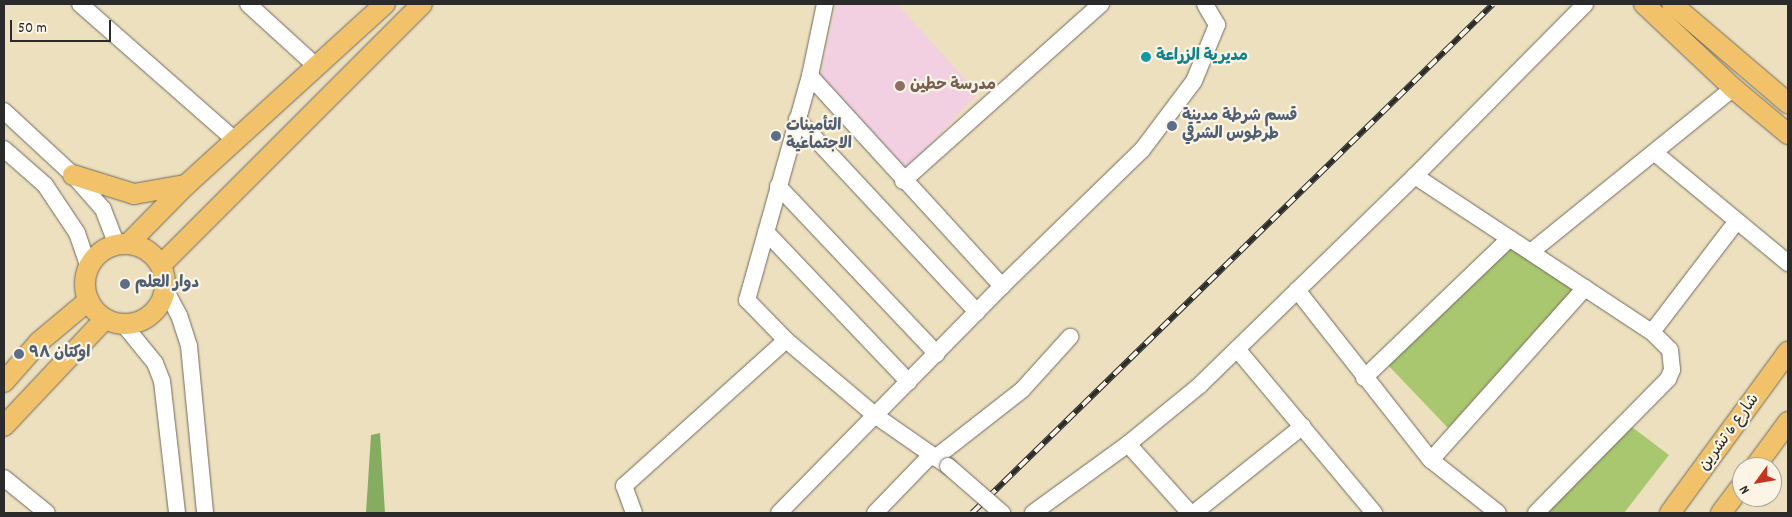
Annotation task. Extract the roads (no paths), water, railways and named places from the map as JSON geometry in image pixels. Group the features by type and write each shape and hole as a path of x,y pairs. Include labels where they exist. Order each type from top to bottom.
{"main road":[{"path":"122,245 385,4"},
{"path":"161,265 422,4"},
{"path":"1644,4 1733,88 1788,134"},
{"path":"1672,4 1788,103"},
{"path":"73,175 134,194 186,185"},
{"path":"4,426 115,322 145,319 161,302 166,291 161,265 147,250 122,245 104,250 89,268 86,279 89,300 115,322"},
{"path":"4,382 39,342 89,300"},
{"name":"شارع 6 تشرين","path":"1670,513 1788,352"},
{"path":"1762,457 1788,422"},
{"path":"1721,513 1732,498"}],"street":[{"path":"80,4 236,141"},
{"path":"248,4 317,67"},
{"path":"825,4 810,76 747,300 786,340 876,416 938,460 1002,513"},
{"path":"903,181 1100,4"},
{"path":"779,513 1002,286 1142,150 1194,81 1218,25 1205,4"},
{"path":"1032,513 1128,444 1237,349 1415,176 1585,4"},
{"path":"810,76 903,181 1002,286"},
{"path":"1532,251 1733,88"},
{"path":"4,111 73,175 103,209 122,245"},
{"path":"797,119 977,312"},
{"path":"4,149 45,185 77,233 89,268"},
{"path":"1655,153 1736,222 1788,263"},
{"path":"1415,176 1532,251 1652,332 1670,350 1672,370 1668,379 1536,513"},
{"path":"778,186 937,354"},
{"path":"1652,332 1736,222"},
{"path":"766,232 909,382"},
{"path":"1364,378 1510,238"},
{"path":"1431,460 1585,288"},
{"path":"1298,290 1364,378 1431,460 1498,513"},
{"path":"166,291 179,315 189,346 205,513"},
{"path":"115,322 156,363 162,381 177,513"},
{"path":"875,513 1022,390 1070,337"},
{"path":"634,513 624,486 786,340"},
{"path":"1237,349 1303,426 1370,512"},
{"path":"1194,513 1303,426"},
{"path":"1128,444 1190,513"},
{"path":"4,478 47,513"}],"railway":[{"path":"972,513 1493,4"}],"place":[{"name":"مديرية الزراعة","path":"1146,57"},
{"name":"مدرسة حطين","path":"900,86"},
{"name":"قسم شرطة مدينة طرطوس الشرقي","path":"1172,126"},
{"name":"التأمينات الاجتماعية","path":"776,136"},
{"name":"دوار العلم","path":"125,284"},
{"name":"اوكتان ٩٨","path":"19,354"}]}
